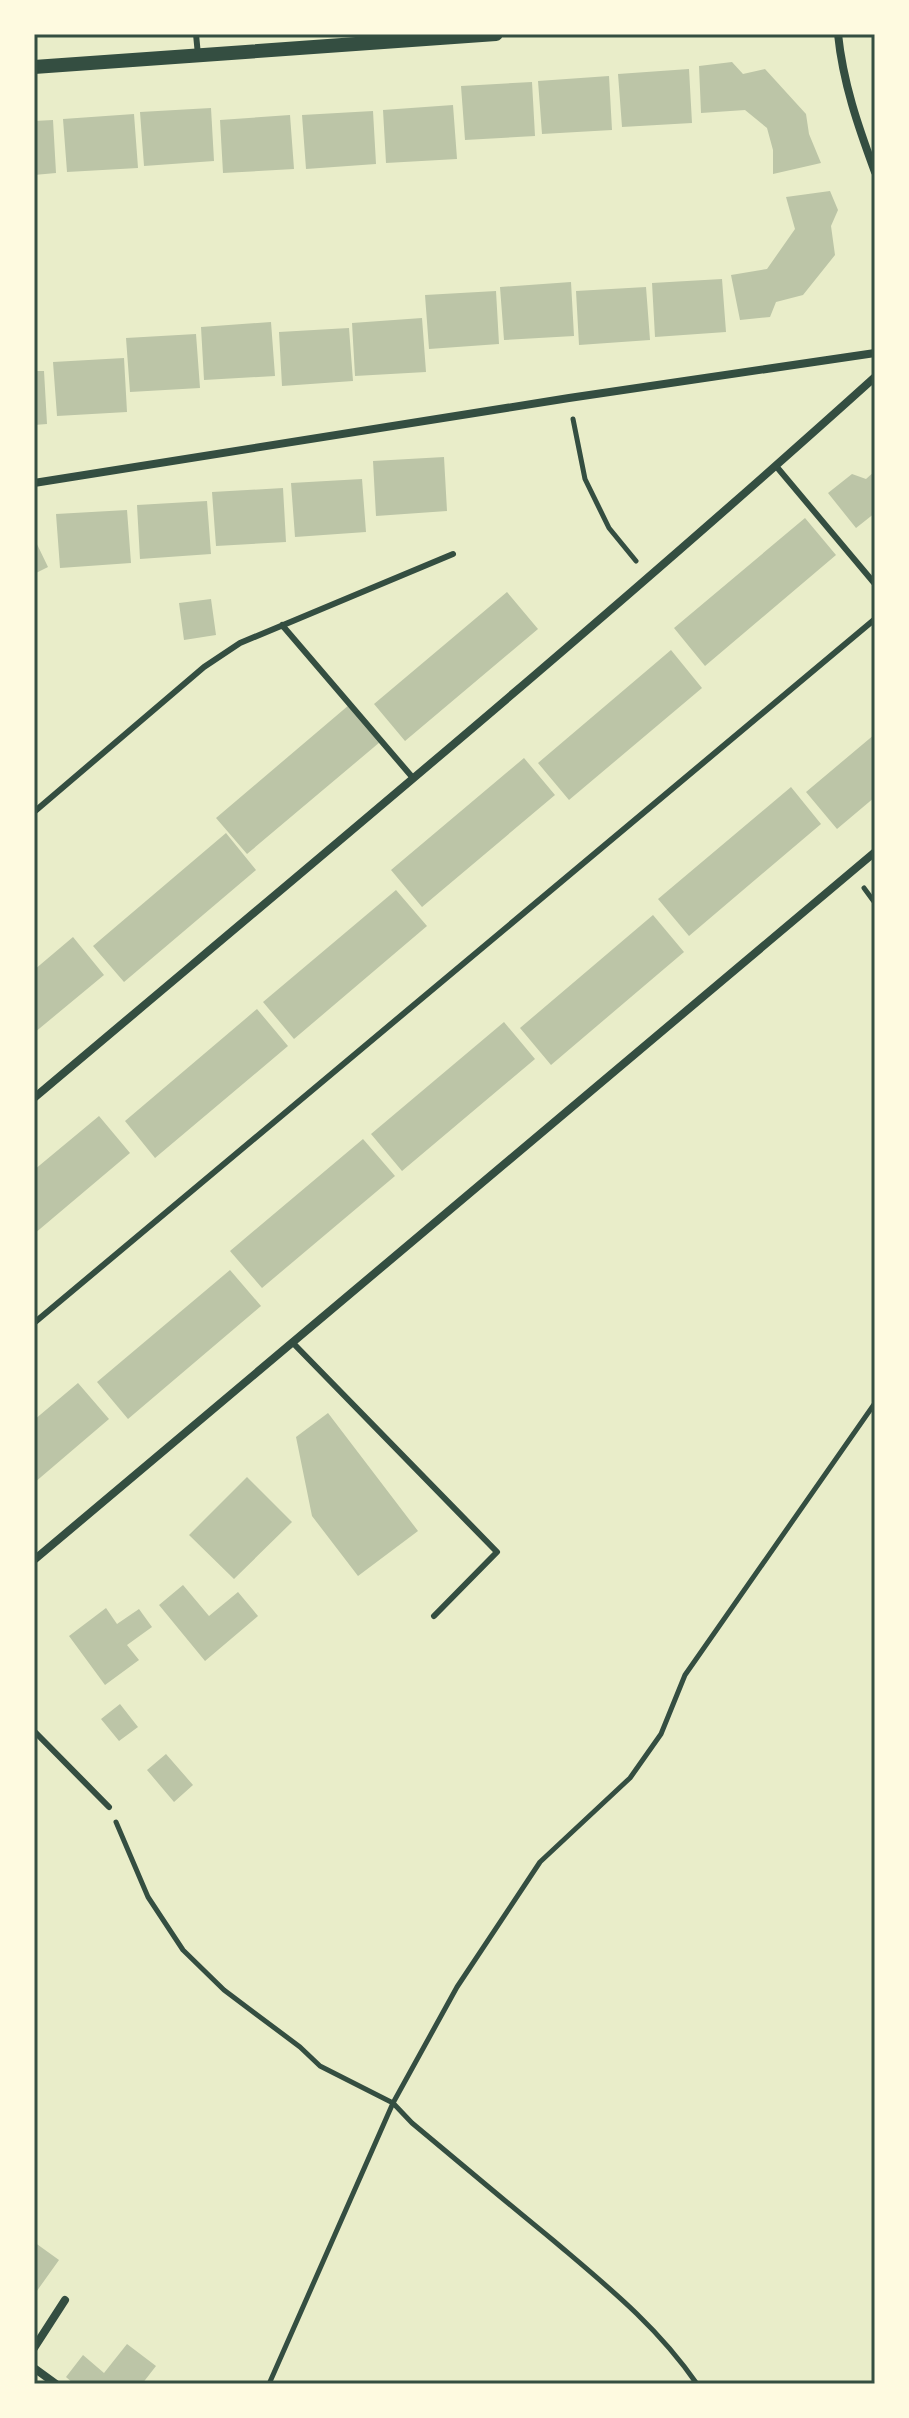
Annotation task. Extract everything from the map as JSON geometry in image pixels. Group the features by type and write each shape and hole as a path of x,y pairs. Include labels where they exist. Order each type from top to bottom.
{"street":[{"path":"34,67 412,36 496,34"},
{"path":"838,34 851,109 875,172"},
{"path":"34,483 875,353"},
{"path":"34,1098 413,778 875,377"},
{"path":"34,1560 875,852"},
{"path":"34,2348 65,2300"},
{"path":"34,2368 56,2384"}],"lane":[{"path":"196,34 198,55"},
{"path":"776,466 875,584"},
{"path":"34,812 204,667 240,643 453,554"},
{"path":"34,1323 875,619"},
{"path":"282,625 413,778"},
{"path":"292,1342 497,1552 434,1616"},
{"path":"34,1731 109,1807"}],"path":[{"path":"569,398 585,479 609,528 648,576"},
{"path":"269,2384 393,2103 457,1987 540,1862 630,1778 661,1734 685,1675 875,1403"},
{"path":"109,1807 148,1897 183,1950 224,1990 300,2047 320,2066 393,2103 412,2123 604,2283 673,2349 697,2384"}],"building":[{"path":"732,62 743,74 765,69 806,114 809,134 821,163 773,174 773,150 767,128 745,110 701,113 699,66"},
{"path":"689,69 692,123 622,127 618,74"},
{"path":"609,76 612,130 542,134 538,81"},
{"path":"532,82 535,136 465,140 461,86"},
{"path":"453,105 457,159 386,163 383,110"},
{"path":"211,108 214,161 144,166 140,112"},
{"path":"373,111 376,164 306,169 302,115"},
{"path":"134,114 138,168 67,172 63,119"},
{"path":"290,115 294,169 223,173 220,120"},
{"path":"53,120 56,173 34,175 34,121"},
{"path":"830,191 838,210 831,226 835,255 803,295 776,302 770,317 740,320 731,275 767,269 795,229 786,197"},
{"path":"722,279 726,332 655,337 652,283"},
{"path":"571,282 574,336 504,340 500,287"},
{"path":"646,287 650,340 579,345 576,291"},
{"path":"496,291 499,344 429,349 425,295"},
{"path":"422,318 426,372 355,376 352,323"},
{"path":"271,322 275,376 204,380 201,327"},
{"path":"349,328 353,381 282,386 279,332"},
{"path":"196,334 200,388 130,392 126,338"},
{"path":"124,358 127,412 57,416 53,362"},
{"path":"34,371 44,371 47,424 34,425"},
{"path":"444,457 447,511 376,516 373,461"},
{"path":"875,471 875,513 856,528 828,493 852,474 866,479"},
{"path":"362,479 366,532 295,537 291,483"},
{"path":"283,488 286,542 216,546 212,492"},
{"path":"207,501 211,554 140,559 137,505"},
{"path":"127,510 131,563 60,568 56,514"},
{"path":"805,518 836,555 705,666 674,628"},
{"path":"34,538 48,567 34,574"},
{"path":"507,592 538,629 405,741 374,704"},
{"path":"211,599 216,635 184,640 179,603"},
{"path":"671,650 702,688 569,800 538,763"},
{"path":"349,705 380,742 247,854 216,818"},
{"path":"875,734 875,797 837,829 806,792"},
{"path":"524,758 555,795 422,907 391,870"},
{"path":"791,787 821,824 689,936 658,899"},
{"path":"226,833 256,870 124,982 93,946"},
{"path":"396,890 427,926 294,1039 263,1002"},
{"path":"653,915 684,952 551,1065 520,1028"},
{"path":"73,937 104,975 34,1033 34,970"},
{"path":"257,1009 288,1046 155,1158 125,1121"},
{"path":"504,1022 535,1059 402,1171 371,1134"},
{"path":"99,1116 130,1153 34,1234 34,1170"},
{"path":"363,1139 395,1176 262,1288 230,1251"},
{"path":"230,1270 261,1306 128,1419 97,1382"},
{"path":"78,1383 109,1419 34,1483 34,1420"},
{"path":"328,1413 418,1531 358,1576 312,1516 296,1437"},
{"path":"247,1477 292,1522 234,1579 189,1535"},
{"path":"183,1585 209,1616 238,1592 258,1616 205,1661 159,1605"},
{"path":"106,1608 117,1624 139,1609 152,1627 127,1645 139,1660 105,1685 69,1636"},
{"path":"120,1704 138,1727 119,1741 101,1719"},
{"path":"166,1754 193,1785 174,1802 147,1770"},
{"path":"34,2242 59,2260 34,2295"},
{"path":"127,2344 156,2366 142,2384 74,2384 66,2377 83,2355 104,2373"}]}
